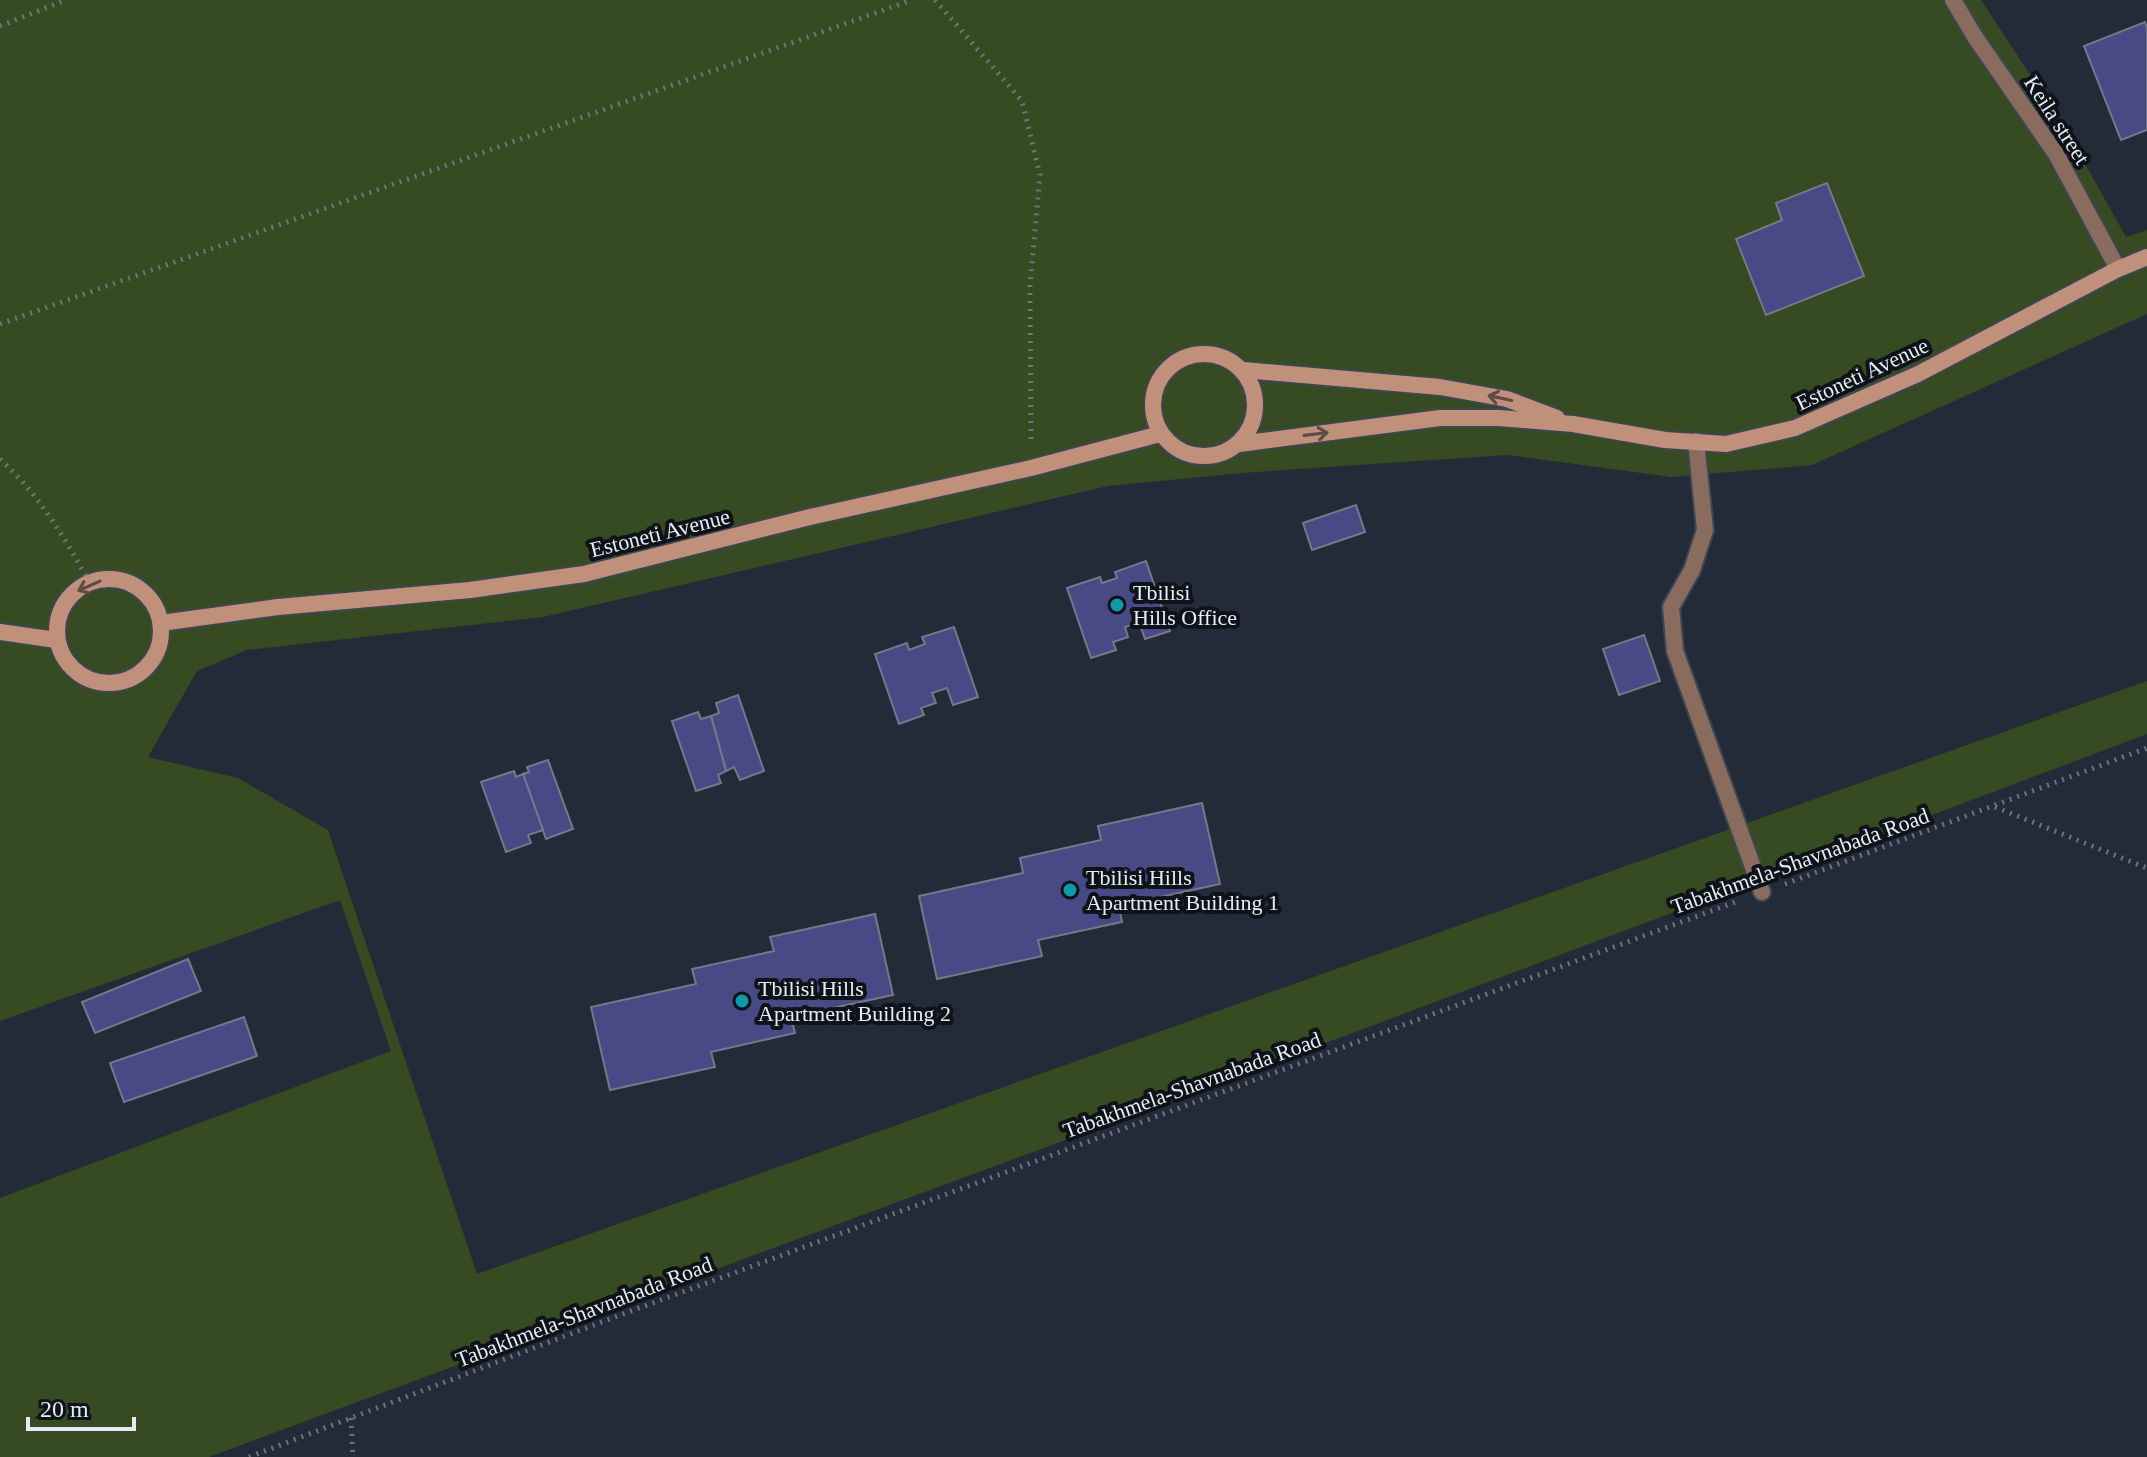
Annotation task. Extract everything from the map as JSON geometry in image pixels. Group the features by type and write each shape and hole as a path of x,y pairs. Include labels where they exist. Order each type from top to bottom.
{"street":[{"name":"Keila street","path":"1953,0 2056,154 2118,269"},
{"name":"Estoneti Avenue","path":"1573,424 1665,440 1726,444 1795,428 1918,374 2118,269 2147,257"},
{"path":"1239,444 1254,421 1255,394 1243,370 1225,357 1203,352 1182,358 1164,371 1154,391 1152,413 1160,434 1176,449 1197,457 1220,455 1239,444 1440,418 1499,418 1573,424"},
{"path":"1243,370 1440,387 1507,399 1573,424"},
{"name":"Estoneti Avenue","path":"161,623 278,607 470,590 584,574 810,517 1031,468 1160,434"},
{"path":"1696,441 1705,530 1692,570 1671,607 1675,651 1762,892"},
{"path":"113,578 135,586 153,601 161,623 160,646 148,667 128,680 105,684 83,677 65,661 56,640 58,616 70,596 89,582 113,578"},
{"path":"0,632 56,640"}],"path":[{"path":"0,26 66,0"},
{"path":"0,324 912,0"},
{"path":"935,0 1022,101 1040,175 1030,286 1031,468"},
{"path":"0,459 22,479 56,522 89,582"},
{"name":"Tabakhmela-Shavnabada Road","path":"249,1457 615,1317 2147,748"},
{"path":"1994,806 2147,868"},
{"path":"351,1418 353,1457"}],"green space":[{"path":"0,0 1981,0 2065,128 2126,237 2147,230 2147,314 1812,465 1671,477 1507,455 1242,473 1108,486 543,617 247,650 197,671 148,757 238,778 328,830 477,1274 2147,681 2147,734 1233,1078 209,1457 0,1457 0,1198 391,1051 340,900 0,1021"}],"building":[{"path":"2145,22 2147,130 2121,140 2084,46"},
{"path":"1827,183 1864,276 1766,315 1736,239 1782,220 1776,203"},
{"path":"1356,505 1365,532 1312,550 1303,523"},
{"name":"Tbilisi Hills Office","path":"1146,561 1170,631 1145,639 1139,622 1125,627 1128,637 1113,642 1116,650 1091,658 1067,588 1100,577 1102,583 1117,578 1115,572"},
{"path":"954,627 978,697 953,705 947,688 932,693 936,703 921,708 924,715 899,724 875,654 907,643 909,650 925,644 922,637"},
{"path":"1644,635 1660,681 1619,695 1603,649"},
{"path":"738,695 764,771 740,780 734,767 726,771 711,716 719,713 716,703"},
{"path":"698,712 701,719 711,716 726,771 718,775 721,783 696,791 672,721"},
{"path":"548,760 573,829 546,839 523,774 529,772 527,767"},
{"path":"514,771 516,777 523,774 543,830 528,835 531,843 506,852 481,782"},
{"name":"Tbilisi Hills Apartment Building 1","path":"1202,803 1220,884 1119,906 1122,922 1038,940 1042,956 937,979 919,896 1023,873 1020,858 1101,840 1098,826"},
{"name":"Tbilisi Hills Apartment Building 2","path":"875,914 893,995 791,1017 795,1033 711,1052 715,1067 610,1090 591,1007 696,984 692,969 774,951 770,937"},
{"path":"188,959 201,991 95,1033 82,1002"},
{"path":"244,1017 257,1056 124,1102 110,1063"}],"place":[{"name":"Tbilisi Hills Office","path":"1117,605"},
{"name":"Tbilisi Hills Apartment Building 1","path":"1070,890"},
{"name":"Tbilisi Hills Apartment Building 2","path":"742,1001"}]}
